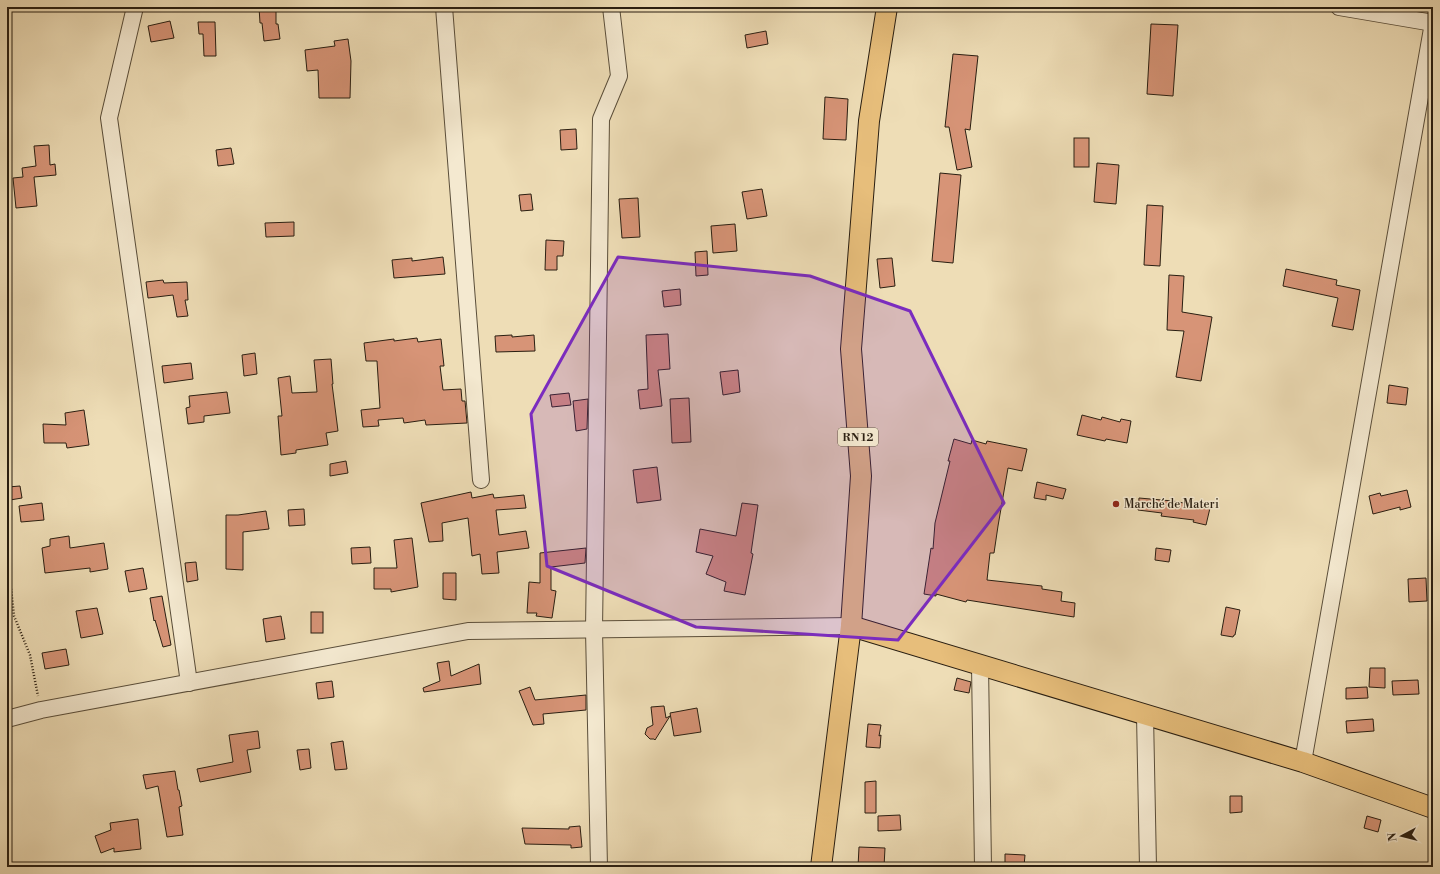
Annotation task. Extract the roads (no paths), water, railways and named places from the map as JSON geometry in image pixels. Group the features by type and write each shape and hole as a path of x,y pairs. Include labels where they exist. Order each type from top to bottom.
{"main road":[{"name":"RN 12","path":"821,867 851,626 861,476 851,349 869,121 887,7"},
{"path":"851,626 1303,762 1433,808"}],"street":[{"path":"134,7 109,118 189,683"},
{"path":"444,7 481,480"},
{"path":"599,867 594,630 601,119 619,76 612,7"},
{"path":"1303,762 1433,23 1339,7"},
{"path":"7,719 41,710 468,631 851,626"},
{"path":"980,665 983,867"},
{"path":"1145,715 1148,867"}],"place":[{"name":"Marché de Materi","path":"1116,504"}]}
